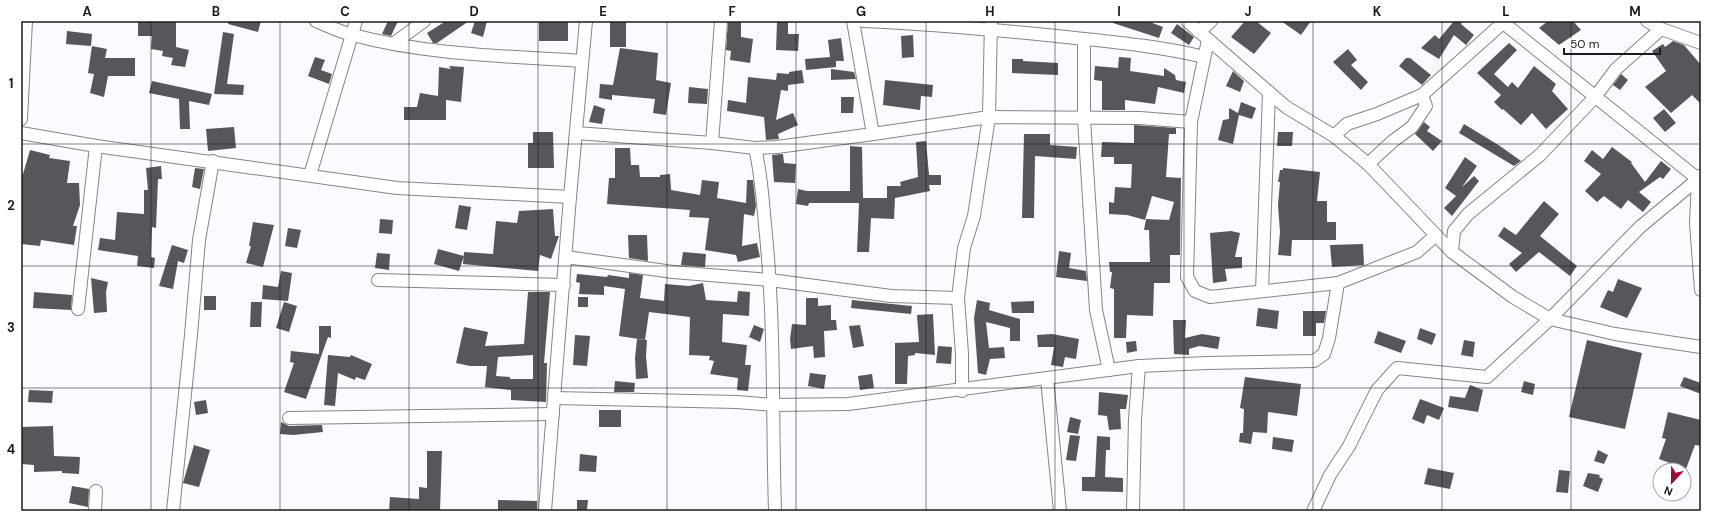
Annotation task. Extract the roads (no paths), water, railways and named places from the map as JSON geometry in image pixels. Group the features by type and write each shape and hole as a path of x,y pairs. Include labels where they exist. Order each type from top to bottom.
{"street":[{"path":"21,119 26,21"},
{"path":"316,21 352,35 393,44 474,54 582,61"},
{"path":"310,175 356,21"},
{"path":"393,44 424,21"},
{"path":"545,511 570,197 586,21"},
{"path":"712,142 721,21"},
{"path":"853,21 873,134"},
{"path":"863,21 990,25 1178,51 1204,57"},
{"path":"1187,21 1286,107 1334,136 1368,164 1452,252 1513,297 1550,319 1614,334 1701,347"},
{"path":"1211,21 1204,36 1204,57 1191,122 1187,277 1196,291 1210,297 1338,283 1417,252 1436,235"},
{"path":"1647,21 1661,29 1701,43"},
{"path":"1334,136 1347,124 1377,114 1422,95 1503,22 1595,96 1700,177"},
{"path":"962,390 962,354 958,298 964,248 974,216 989,117 990,25"},
{"path":"1452,252 1454,230 1468,214 1540,155 1595,96 1616,69 1661,29"},
{"path":"1084,39 1084,119 1096,310 1109,370"},
{"path":"1262,291 1269,92"},
{"path":"1368,164 1393,141 1412,127 1426,106 1422,95"},
{"path":"576,133 712,142 755,148 777,147 989,117 1084,119 1140,118 1191,122"},
{"path":"21,134 96,146 397,188 570,197"},
{"path":"78,309 96,146"},
{"path":"755,148 760,170 770,280 774,406 772,427 775,511"},
{"path":"173,511 199,240 212,161"},
{"path":"1700,177 1698,224 1701,290"},
{"path":"1313,511 1330,475 1350,446 1377,390 1397,368 1487,377 1550,319 1640,227 1700,177"},
{"path":"566,257 673,272 770,280 891,296 958,298"},
{"path":"378,280 564,286"},
{"path":"554,398 737,402 774,406 848,404 1047,380 1139,366 1314,361 1324,354 1329,338 1338,283"},
{"path":"1133,511 1135,419 1139,366"},
{"path":"1047,380 1060,511"},
{"path":"289,418 553,414"},
{"path":"95,511 96,491"}]}
